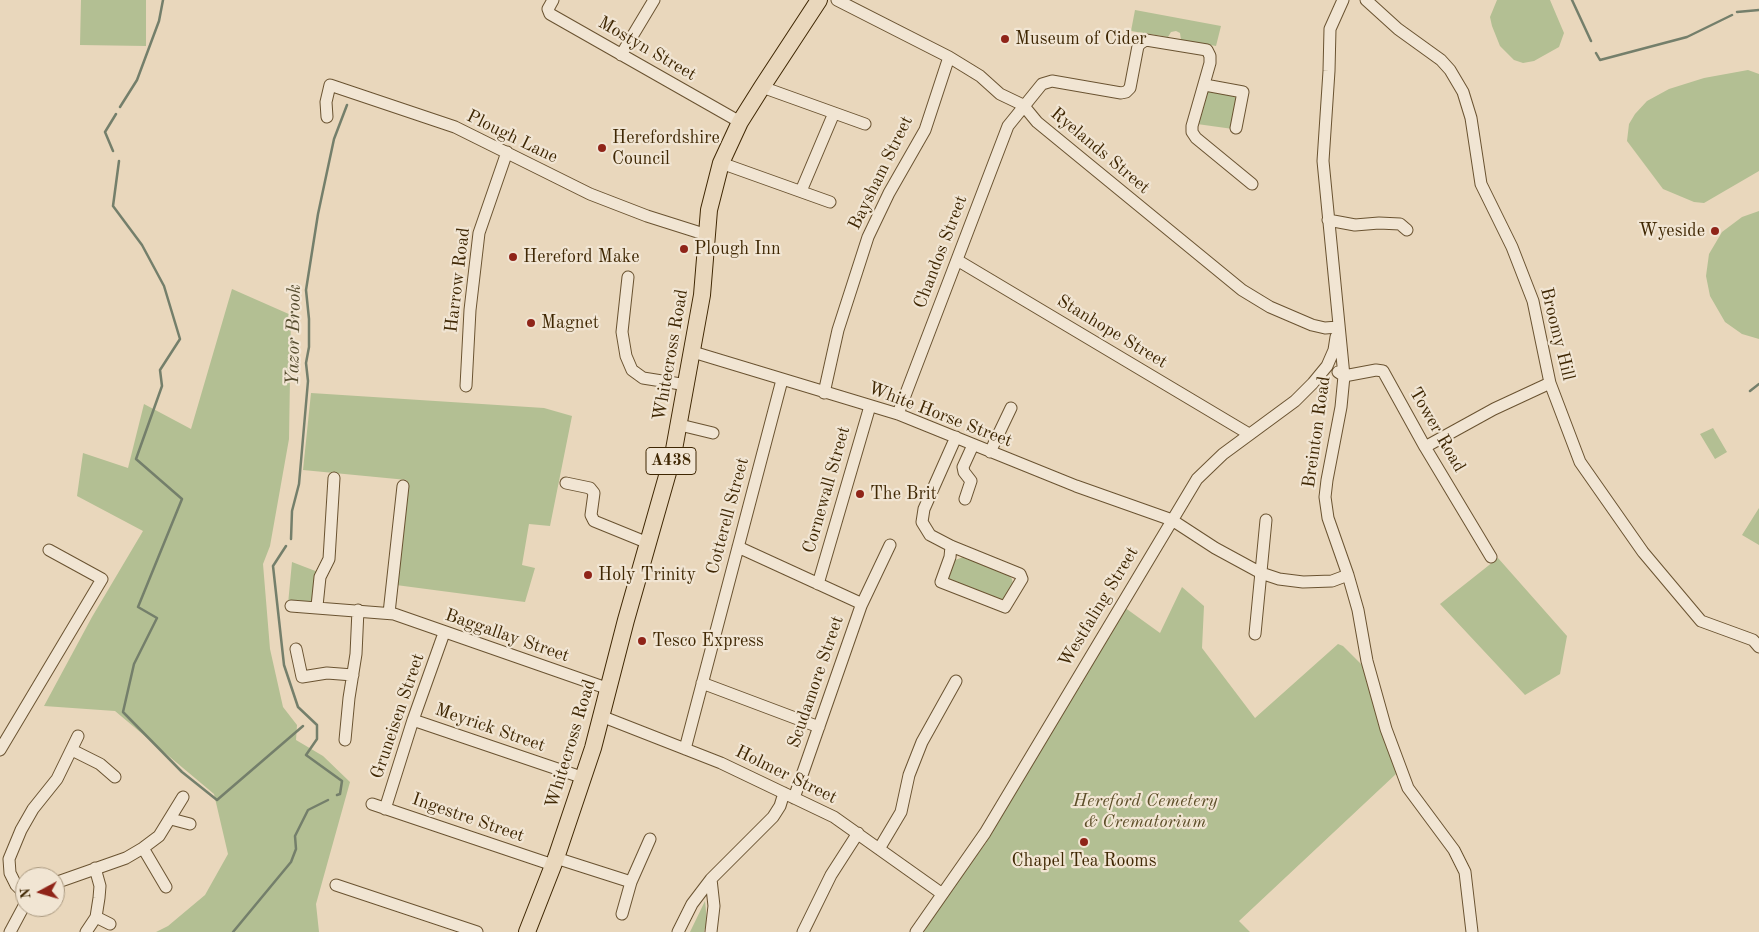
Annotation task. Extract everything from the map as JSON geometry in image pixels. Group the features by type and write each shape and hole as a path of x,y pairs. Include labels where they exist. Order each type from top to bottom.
{"highway":[{"name":"Whitecross Road","path":"527,932 584,778 680,425 702,295 710,210 721,162 740,122 819,0"}],"street":[{"name":"Mostyn Street","path":"553,0 548,9 550,14 740,122"},
{"path":"621,55 654,0"},
{"name":"Ryelands Street","path":"837,0 949,57 980,76 1000,94 1023,105 1037,122 1242,290 1270,307 1312,325 1325,328 1338,327"},
{"name":"Breinton Road","path":"1343,0 1332,22 1329,38 1329,71 1323,161 1344,376 1341,407 1325,498 1328,518 1358,610 1367,661 1386,728 1408,788 1454,850 1465,872 1472,932"},
{"name":"Broomy Hill","path":"1366,0 1398,30 1440,60 1453,75 1463,92 1472,118 1481,184 1512,247 1533,301 1550,383 1580,462 1643,552 1701,622 1753,640 1759,646"},
{"name":"Chandos Street","path":"898,414 1008,126 1023,105 1047,82 1121,93 1126,92 1130,88 1138,46 1146,40 1207,50 1210,56 1210,63 1205,85"},
{"name":"Baysham Street","path":"824,393 838,330 868,237 889,193 925,130 949,57"},
{"name":"Plough Lane","path":"327,117 326,102 330,85 455,127 590,194 650,217 707,235"},
{"path":"1236,128 1243,92 1205,85 1192,126 1194,135 1252,184"},
{"path":"762,87 865,124"},
{"path":"802,191 834,113"},
{"name":"Harrow Road","path":"466,386 470,310 479,233 507,152"},
{"path":"721,162 830,202"},
{"path":"1328,220 1355,225 1379,222 1400,224 1407,230"},
{"name":"Stanhope Street","path":"957,260 1249,434"},
{"path":"628,277 622,332 626,356 632,370 643,378 687,386"},
{"name":"Westfaling Street","path":"916,932 941,892 985,832 1197,479 1208,466 1295,401 1328,366 1334,350 1338,327"},
{"name":"White Horse Street","path":"693,352 898,414 1076,486 1172,520 1215,548 1261,573 1279,579 1303,582 1332,581 1348,575"},
{"path":"1328,366 1344,376"},
{"name":"Tower Road","path":"1344,376 1376,370 1383,371 1425,447 1491,558"},
{"name":"Cotterell Street","path":"684,749 782,380"},
{"path":"1425,447 1494,409 1550,383"},
{"name":"Cornewall Street","path":"818,584 870,406"},
{"path":"990,452 1011,408"},
{"path":"680,425 713,433"},
{"path":"951,546 950,556 941,582 1005,607 1022,579 1020,574 951,546 930,535 922,522 924,509 956,437"},
{"path":"965,498 971,482 963,467 973,445"},
{"path":"317,606 320,577 329,559 334,478"},
{"path":"566,483 590,488 594,493 591,515 594,521 648,543"},
{"path":"391,614 403,486"},
{"path":"1255,634 1266,520"},
{"name":"Scudamore Street","path":"678,932 692,904 711,879 773,817 789,796 819,727 861,606 890,545"},
{"path":"738,547 861,606"},
{"path":"0,750 102,579 49,550"},
{"name":"Baggallay Street","path":"291,606 317,606 391,614 444,634 609,689"},
{"path":"345,740 358,610"},
{"name":"Gruneisen Street","path":"386,809 413,720 444,634"},
{"path":"296,649 302,677 327,673 353,675"},
{"path":"879,849 901,812 909,775 922,742 956,681"},
{"path":"702,683 819,727"},
{"name":"Holmer Street","path":"601,716 721,763 834,817 941,892"},
{"name":"Meyrick Street","path":"413,720 584,778"},
{"path":"15,883 5,874 21,830 33,809 57,779 78,736"},
{"path":"72,750 100,764 115,778"},
{"path":"65,879 126,858 143,848 159,836 183,797"},
{"name":"Ingestre Street","path":"372,804 554,862 631,882"},
{"path":"171,819 190,824"},
{"path":"803,932 831,875 858,833"},
{"path":"622,914 631,882 650,839"},
{"path":"143,848 167,879"},
{"path":"86,932 96,916 100,886 95,868"},
{"path":"711,879 714,906 711,932"},
{"path":"336,884 477,932"},
{"path":"96,916 110,924"},
{"path":"10,932 18,917"}],"green space":[{"path":"81,0 146,0 146,46 80,45"},
{"path":"1497,0 1550,0 1564,33 1559,47 1534,61 1523,63 1514,60 1500,46 1492,26 1490,17"},
{"path":"1135,10 1221,26 1216,46 1181,40 1180,33 1176,31 1171,32 1168,37 1131,31"},
{"path":"1748,70 1759,74 1759,171 1704,203 1694,202 1663,189 1627,141 1629,124 1635,114 1647,101 1669,89 1704,78"},
{"path":"1208,90 1235,94 1238,98 1233,129 1197,124"},
{"path":"1759,211 1759,339 1742,334 1725,322 1710,296 1706,276 1709,254 1722,232 1742,217"},
{"path":"232,289 291,315 289,439 270,546 263,564 270,649 283,707 297,725 296,740 323,756 350,782 316,904 319,932 156,932 168,926 205,895 228,854 214,794 115,711 44,706 92,617 143,531 77,496 83,453 128,468 144,404 191,429"},
{"path":"311,393 544,408 572,416 550,526 529,524 522,565 535,568 525,602 396,585 407,480 303,470"},
{"path":"1713,428 1727,452 1715,459 1700,434"},
{"path":"1759,508 1759,545 1742,535"},
{"path":"963,557 1006,572 1012,579 1013,585 1004,599 999,601 952,583 948,577 950,562"},
{"path":"1498,558 1567,636 1560,674 1525,695 1440,604"},
{"path":"292,562 318,572 315,603 288,604"},
{"name":"Hereford Cemetery & Crematorium","path":"1182,587 1204,606 1202,648 1255,718 1338,644 1343,646 1364,667 1396,774 1239,921 1250,932 924,932 938,907 986,843 1013,793 1124,607 1160,633"},
{"path":"705,901 707,921 704,932 690,932"}],"waterway":[{"path":"120,107 137,80 159,21 163,0"},
{"path":"1572,0 1591,41"},
{"path":"1737,12 1759,10"},
{"path":"1596,53 1600,60 1687,37 1732,15"},
{"name":"Yazor Brook","path":"291,539 292,511 299,484 308,381 306,363 309,347 309,319 306,290 318,214 334,139 347,105"},
{"path":"113,151 105,132 116,114"},
{"path":"119,161 113,206 142,245 164,286 180,339 160,370 162,386 136,459 182,499 138,607 157,618 134,664 123,712 182,772 217,800 303,726"},
{"path":"1750,391 1759,384"},
{"name":"Yazor Brook","path":"286,546 273,566 284,665 298,707 317,725 317,739 306,755 342,781 340,794 337,795"},
{"name":"Yazor Brook","path":"233,932 291,862 296,849 295,836 308,810 328,800"}],"place":[{"name":"Museum of Cider","path":"1005,39"},
{"name":"Herefordshire Council","path":"602,148"},
{"name":"Wyeside","path":"1715,231"},
{"name":"Plough Inn","path":"684,249"},
{"name":"Hereford Make","path":"513,257"},
{"name":"Magnet","path":"531,323"},
{"name":"The Brit","path":"860,494"},
{"name":"Holy Trinity","path":"588,575"},
{"name":"Tesco Express","path":"642,641"},
{"name":"Chapel Tea Rooms","path":"1084,842"}]}
